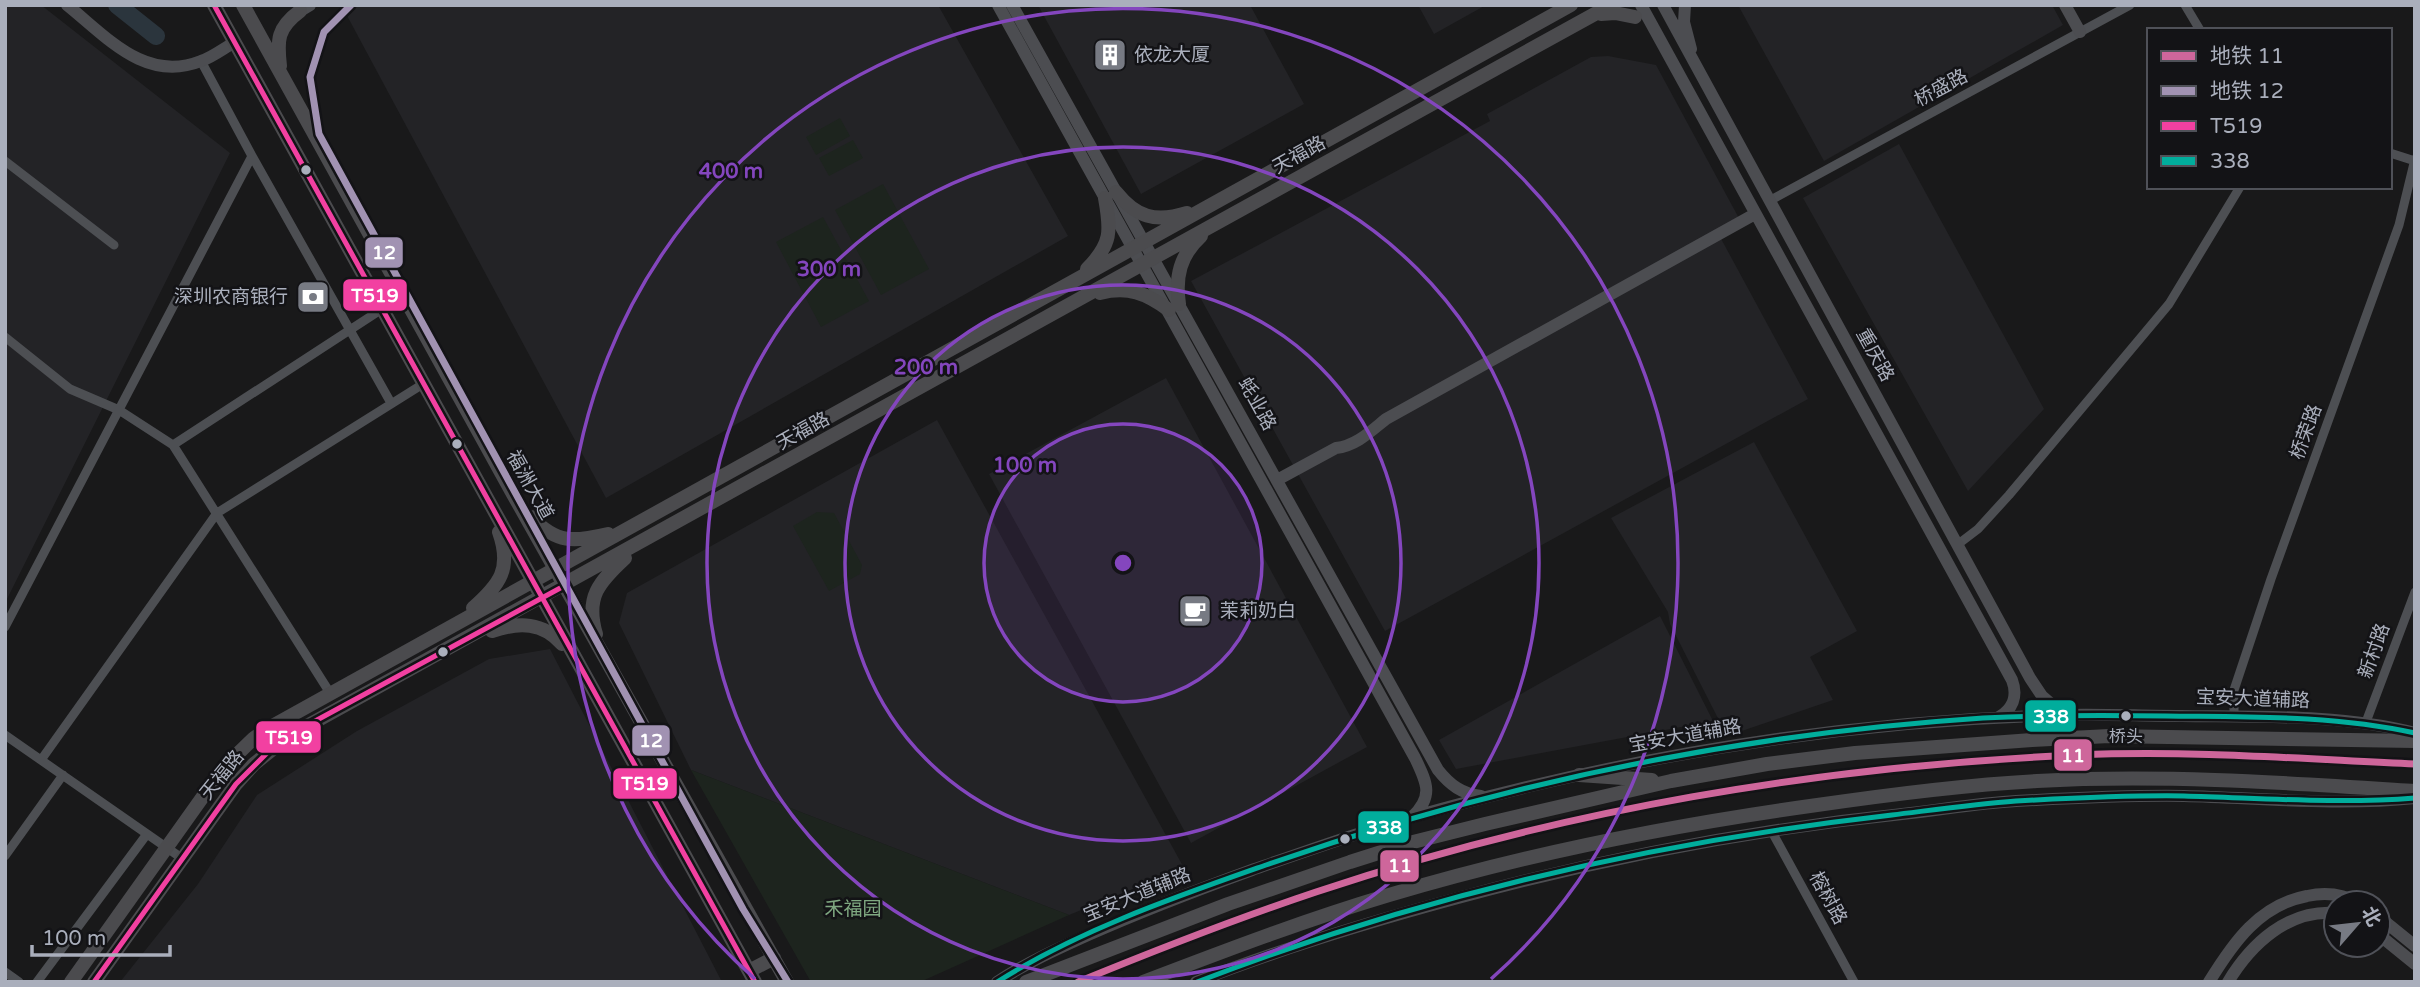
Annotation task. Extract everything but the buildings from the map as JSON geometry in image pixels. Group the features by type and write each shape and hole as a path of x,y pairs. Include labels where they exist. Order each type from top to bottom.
{"main road":[{"path":"67,5 121,50 160,68 201,61 235,42"},
{"path":"214,5 752,977 774,958"},
{"name":"福洲大道","path":"243,5 564,586 787,982"},
{"name":"蚝业路","path":"998,5 1277,480 1438,770 1454,787 1466,793 1488,797"},
{"name":"蚝业路","path":"1012,5 1111,195"},
{"name":"天福路","path":"71,982 224,767 239,751 274,724 1571,5"},
{"name":"天福路","path":"94,982 236,784 272,748 306,726 564,586 1611,5"},
{"name":"重庆路","path":"1663,5 2035,687 2064,715"},
{"path":"1685,5 1684,22 1695,66"},
{"path":"2065,5 2080,32"},
{"path":"281,74 277,43 288,20 305,8"},
{"path":"1589,17 1638,11"},
{"name":"重庆路","path":"1638,11 1663,46 2015,687 2013,704 2004,715 1997,718"},
{"path":"1111,195 1132,210 1153,217 1177,216 1214,203"},
{"path":"1069,284 1098,257 1107,242 1111,195"},
{"path":"1277,480 1336,447 1345,447 1366,436 1386,419 1755,214"},
{"path":"1076,301 1119,289 1140,292 1174,307 1182,260 1198,239 1225,219"},
{"name":"蚝业路","path":"1174,307 1422,773 1426,784 1426,799 1421,809 1412,817"},
{"path":"513,494 547,531 561,539 575,541 623,531"},
{"path":"456,623 494,588 503,574 503,544 490,504"},
{"path":"601,652 592,621 592,602 603,580 639,544"},
{"path":"1978,619 1993,611"},
{"path":"464,640 521,624 535,625 560,641 580,667"},
{"name":"宝安大道辅路","path":"997,982 1035,959 1117,922 1226,880 1412,817 1578,775 1668,757 1762,742 1899,726 2064,715 2366,722 2415,733"},
{"path":"1026,982 1215,908 1413,842 1671,781 1767,764 1855,753 2109,736 2415,741"},
{"path":"1578,775 1671,781"},
{"path":"1143,982 1295,924 1391,894 1637,833 1738,816 1871,797 2038,781 2183,780 2415,791"},
{"path":"1196,982 1374,920 1510,884 1647,852 1771,830 2011,801 2105,796 2183,796 2351,803 2415,798"},
{"path":"2209,982 2243,933 2259,917 2296,898 2322,894"},
{"path":"2228,982 2255,946 2279,927 2303,916 2322,913"},
{"path":"2392,927 2415,946"},
{"path":"2392,945 2415,964"}],"street":[{"name":"桥盛路","path":"1769,201 2130,5"},
{"path":"2185,5 2199,28"},
{"path":"201,61 391,402"},
{"path":"2392,154 2415,160"},
{"path":"5,627 252,156"},
{"name":"桥荣路","path":"2234,717 2234,690 2271,579 2399,225 2415,160"},
{"path":"5,161 114,245"},
{"path":"1957,545 1978,529 2009,495 2169,304 2239,189"},
{"path":"173,445 382,309"},
{"path":"5,337 70,389 119,410 173,445 330,692"},
{"path":"41,760 217,513 423,384"},
{"name":"新村路","path":"2366,722 2415,592"},
{"path":"5,735 183,859"},
{"path":"5,856 62,775"},
{"name":"榕树路","path":"1771,830 1854,982"},
{"path":"37,982 147,834"},
{"path":"5,972 19,982"}],"shaded area":[{"path":"5,5 41,5 230,153 5,603"},
{"path":"353,5 938,5 1068,236 606,498 344,10"},
{"path":"1038,5 1250,5 1304,104 1141,194"},
{"path":"1418,5 1486,5 1434,34"},
{"path":"1738,5 2052,5 2063,25 1824,161"},
{"path":"1608,56 1656,65 1741,222 1719,235 1808,399 1385,631 1191,281 1490,121 1487,114 1591,57"},
{"path":"1899,144 2044,409 1968,491 1803,198"},
{"path":"1166,378 1367,747 1191,843 989,474"},
{"path":"937,420 1184,868 1069,915 691,770 619,623 627,593"},
{"path":"1754,442 1857,631 1810,657 1833,700 1727,736 1670,624 1668,612 1611,518"},
{"path":"1660,616 1713,721 1456,769 1439,740"},
{"path":"550,649 722,982 120,982 198,884 257,795 357,731 489,659"}],"green space":[{"path":"840,118 850,136 816,155 806,137"},
{"path":"853,140 863,158 829,176 819,158"},
{"path":"883,184 929,269 881,295 835,210"},
{"path":"823,217 869,301 821,327 776,242"},
{"path":"817,512 834,513 862,565 860,574 829,591 793,526"},
{"name":"禾福园","path":"691,770 1069,915 920,982 811,982"}],"waterway":[{"path":"117,5 156,36"}],"metro line":[{"name":"12","path":"351,5 324,32 310,77 319,134 743,909 788,982"},
{"name":"11","path":"1078,982 1256,913 1408,863 1596,816 1692,797 1884,770 2078,755 2204,754 2415,764"}],"transit line":[{"name":"T519","path":"214,5 755,982"},
{"name":"T519","path":"94,982 236,784 272,748 306,726 564,586"},
{"name":"338","path":"997,982 1061,946 1128,916 1353,836 1530,787 1710,750 1891,726 2029,716 2291,718 2353,723 2415,733"},
{"name":"338","path":"1197,982 1281,951 1452,898 1626,857 1803,826 1985,804 2079,798 2184,796 2328,801 2415,798"}],"place":[{"name":"依龙大厦","path":"1110,55"},
{"name":"深圳农商银行","path":"313,297"},
{"name":"茉莉奶白","path":"1195,611"},
{"name":"桥头","path":"2126,716"}]}
